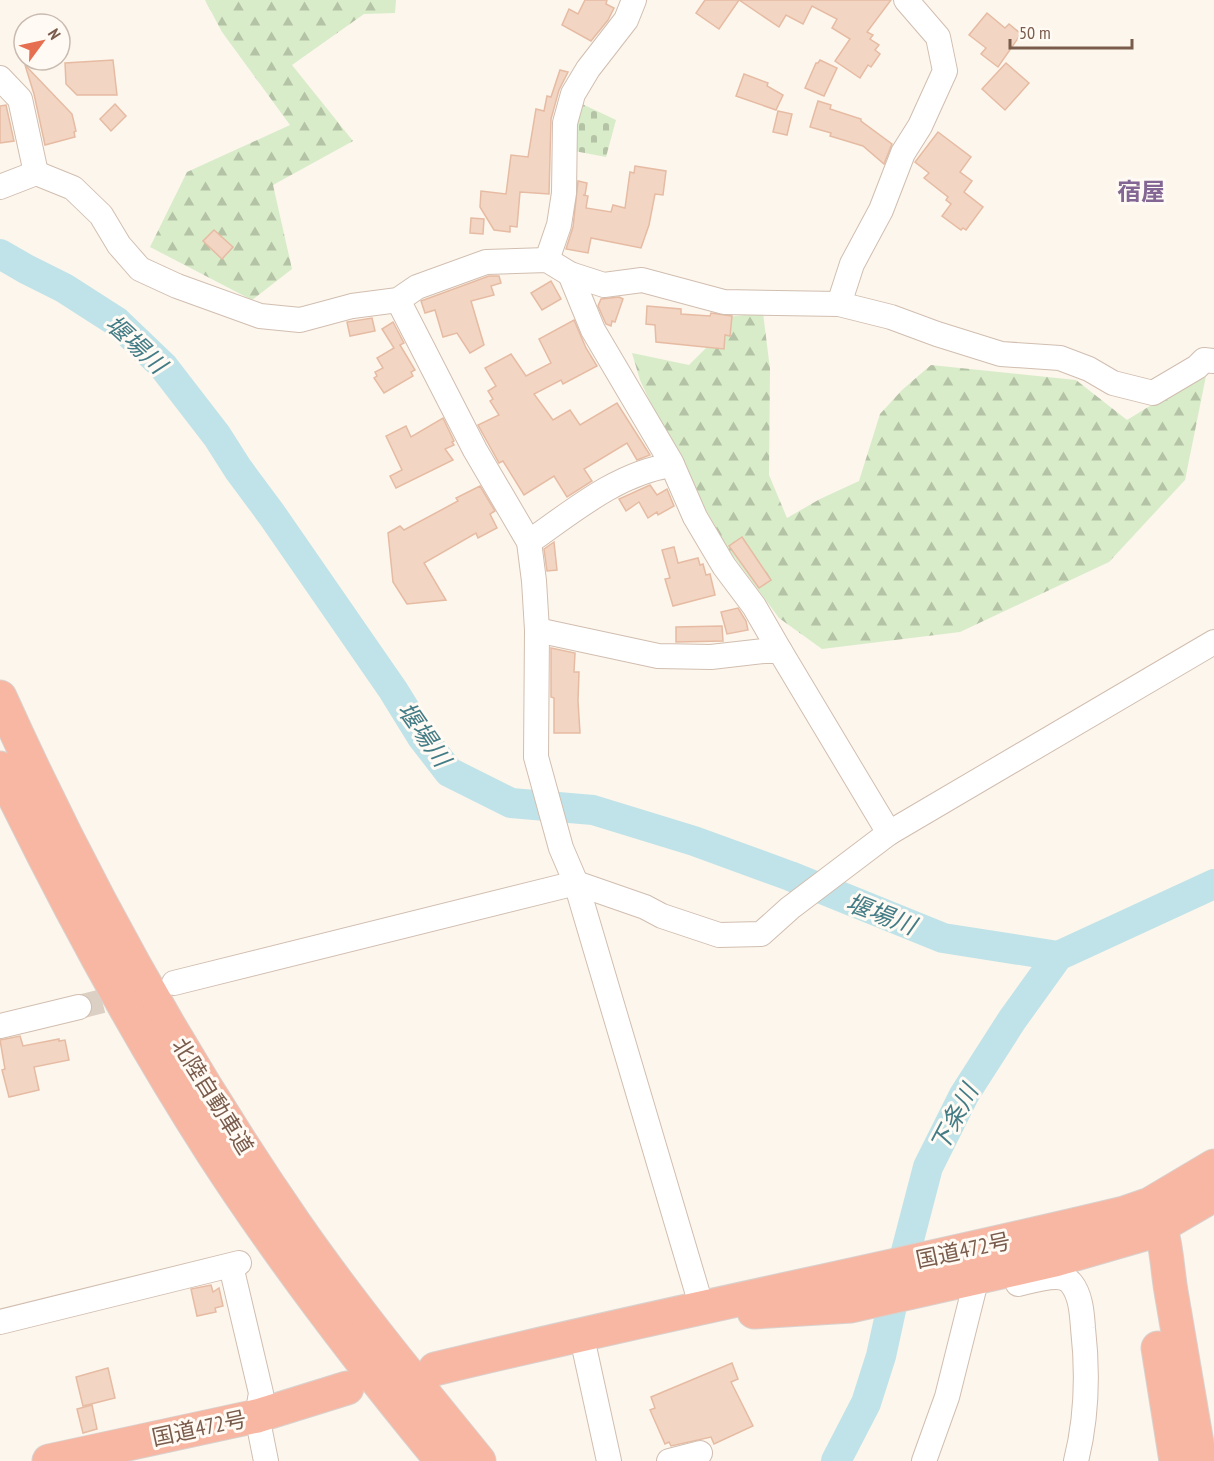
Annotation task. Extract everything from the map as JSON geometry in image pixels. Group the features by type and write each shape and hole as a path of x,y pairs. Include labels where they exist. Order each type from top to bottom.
{"highway":[{"name":"北陸自動車道","path":"0,697 70,845 125,951 186,1055 296,1224 420,1389 479,1461"},
{"name":"北陸自動車道","path":"0,768 43,857 96,957 154,1059 213,1153 329,1320 442,1461"},
{"name":"国道472号","path":"1152,1221 1214,1166"},
{"name":"国道472号","path":"702,1308 745,1313 851,1305 1016,1269 1101,1248 1152,1221 1214,1195"},
{"name":"国道472号","path":"435,1369 581,1333 1124,1213 1152,1221"},
{"path":"1152,1221 1146,1275 1176,1461"},
{"path":"1152,1221 1166,1240 1169,1281 1200,1461"},
{"name":"国道472号","path":"49,1461 257,1416 279,1407 347,1388"}],"street":[{"path":"547,260 559,225 564,193 566,123 573,94 588,69 626,20 634,0"},
{"path":"839,304 852,264 881,210 903,153 920,126 945,71 938,37 906,0"},
{"path":"0,78 20,99 36,173"},
{"path":"0,187 36,173 73,188 101,215 119,244 140,269 177,286 260,316 300,320 352,306 398,300 417,287 486,262 547,260 570,274 604,285 642,280 724,302 839,304 891,317 1001,354 1060,358 1089,369 1113,383 1153,393 1197,367 1204,360 1214,361"},
{"path":"570,274 593,330 672,465 701,527 724,566 754,606 889,833"},
{"path":"398,300 475,450 529,542 537,630 536,757 561,848 576,883 702,1308"},
{"path":"529,542 595,494 653,468 672,465"},
{"path":"537,630 658,656 711,657 780,651"},
{"path":"174,983 576,883 719,935 761,934 790,908 889,833 1214,642"},
{"path":"0,1026 79,1006"},
{"path":"0,1322 235,1264 261,1393 257,1416 266,1461"},
{"path":"1016,1269 1018,1284 1060,1277 1066,1280 1071,1283 1081,1305 1087,1367 1082,1437 1076,1461"},
{"path":"924,1461 947,1397 965,1280"},
{"path":"581,1333 609,1461"},
{"path":"669,1461 700,1454"}],"green space":[{"path":"205,0 396,0 395,13 364,14 292,65 353,141 273,185 292,269 252,300 150,247 187,172 290,125 222,32"},
{"path":"578,102 616,120 606,157 569,150"},
{"path":"763,313 770,369 769,475 787,518 820,499 859,481 880,414 902,390 931,365 1076,380 1127,420 1189,382 1206,376 1185,480 1109,562 960,632 822,649 779,618 728,549 673,452 640,380 632,353 689,365 708,346 717,318"}],"building":[{"path":"585,0 607,0 606,4 614,8 608,20 591,41 562,25 569,9 578,14"},
{"path":"705,0 739,0 719,29 696,13"},
{"path":"739,0 891,0 867,32 873,35 870,39 879,45 875,50 880,54 871,67 868,65 860,78 835,61 850,39 832,28 837,19 812,6 803,24 786,15 779,27"},
{"path":"987,13 1005,28 1009,24 1021,34 998,67 981,54 986,48 969,35"},
{"path":"113,60 117,95 77,95 66,84 65,72 72,72 72,63"},
{"path":"820,60 837,68 824,96 805,88 816,63"},
{"path":"1006,63 1029,83 1005,110 982,89"},
{"path":"560,70 568,72 559,90 551,119 549,194 520,192 517,227 510,226 510,232 494,230 480,207 481,191 506,194 511,155 528,157 536,109 544,111 547,96 551,97"},
{"path":"27,72 32,72 72,114 75,137 45,145"},
{"path":"744,74 768,83 767,86 783,95 776,110 736,96"},
{"path":"818,101 831,105 830,109 861,119 892,144 884,164 863,146 810,127"},
{"path":"115,104 126,116 111,131 100,119"},
{"path":"6,105 14,141 0,143 0,106"},
{"path":"778,111 792,114 787,135 773,132"},
{"path":"938,132 971,157 960,172 972,181 964,192 983,207 966,230 963,228 961,230 942,216 951,204 946,200 948,197 924,178 929,173 915,162"},
{"path":"635,166 666,171 663,195 655,194 649,225 641,248 591,238 588,253 566,249 573,227 578,181 587,183 585,195 583,195 588,196 586,208 611,212 613,205 625,208 630,172 634,173"},
{"path":"471,218 484,219 483,234 470,233"},
{"path":"214,230 233,247 222,259 203,241"},
{"path":"489,276 499,276 501,283 491,286 494,295 471,301 484,345 470,353 457,333 443,337 435,310 425,313 421,301"},
{"path":"551,281 561,299 542,310 531,293"},
{"path":"619,297 623,299 615,322 612,321 611,326 606,324 598,306 601,299"},
{"path":"647,306 681,309 681,314 710,316 711,313 732,316 730,336 725,335 724,349 656,342 655,325 646,324"},
{"path":"372,318 375,331 350,336 347,322"},
{"path":"574,320 597,366 563,384 561,380 534,394 553,420 570,410 580,425 617,403 650,455 637,460 627,443 584,469 592,481 567,497 554,476 524,495 503,461 499,463 478,425 499,415 490,401 493,399 488,391 496,386 485,368 511,354 526,376 551,363 539,339"},
{"path":"393,322 404,343 400,345 415,370 411,372 413,376 384,393 374,378 377,376 375,372 383,368 377,358 394,348 382,329"},
{"path":"443,418 454,441 452,442 454,445 445,449 453,460 396,488 390,476 402,470 386,436 406,426 411,437"},
{"path":"650,485 657,495 667,489 674,506 648,518 639,502 626,511 619,499"},
{"path":"480,486 495,511 490,514 497,528 478,538 476,533 424,563 446,600 407,604 393,582 388,533 400,526 404,530 458,501 456,498"},
{"path":"742,537 771,580 759,588 729,546"},
{"path":"554,542 557,570 547,571 544,549"},
{"path":"674,547 678,563 698,558 700,565 703,564 706,575 710,574 715,595 673,606 665,579 670,578 662,550"},
{"path":"738,608 746,621 748,630 727,634 721,612"},
{"path":"722,626 723,641 676,642 676,627"},
{"path":"551,648 575,653 574,672 579,672 580,733 554,733"},
{"path":"20,1036 23,1046 59,1039 59,1041 65,1040 69,1060 34,1067 39,1090 9,1097 2,1070 5,1069 0,1040"},
{"path":"211,1285 213,1292 219,1288 223,1306 215,1308 216,1312 197,1316 191,1289"},
{"path":"732,1363 738,1379 731,1382 753,1426 714,1444 711,1437 671,1446 669,1442 665,1444 650,1410 655,1408 651,1397"},
{"path":"108,1368 115,1398 83,1406 76,1377"},
{"path":"92,1405 97,1429 83,1433 77,1409"}],"waterway":[{"name":"堰場川","path":"0,254 64,288 117,322 163,366 217,436 393,690 422,737 449,772 511,803 593,810 694,841 790,876 943,938 1058,956"},
{"name":"下条川","path":"836,1461 866,1403 881,1356 928,1167 964,1095 1012,1020 1058,956 1214,884"}],"tunnel":[{"path":"79,1007 135,993"}],"district":[{"name":"宿屋","path":"1141,191"}]}
